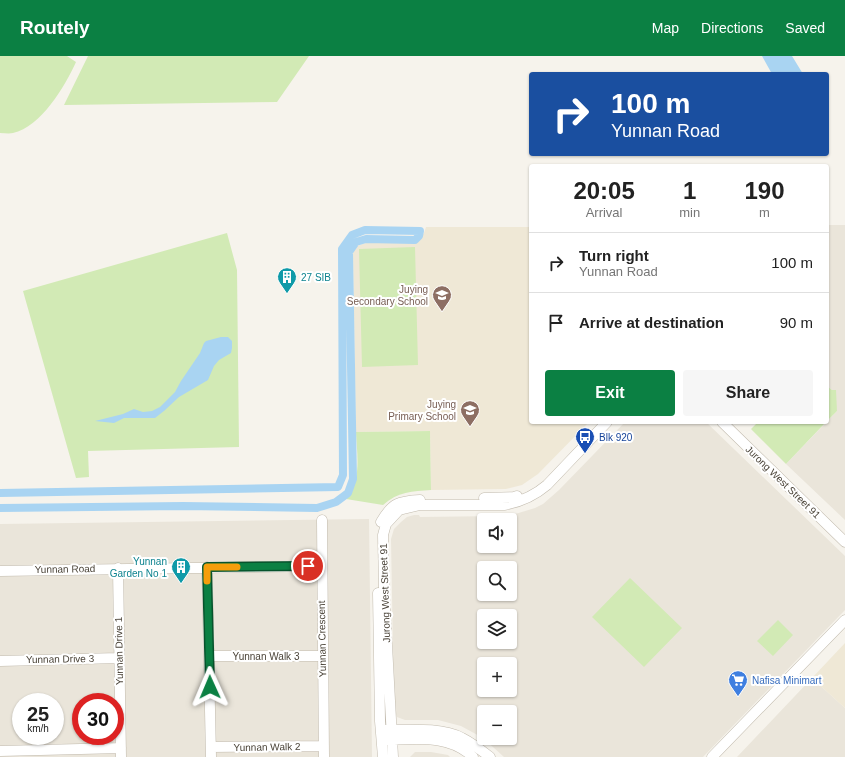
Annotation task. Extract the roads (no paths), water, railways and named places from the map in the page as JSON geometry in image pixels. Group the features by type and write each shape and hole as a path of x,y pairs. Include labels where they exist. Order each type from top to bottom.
{"street":[{"name":"Jurong West Street 91","path":"387,735 377,545 381,520 392,507 404,500 514,497 526,492 543,480 597,424"},
{"name":"Jurong West Street 91","path":"387,735 383,535 386,524 399,510 420,505 504,504 514,503 537,494 605,424"},
{"name":"Jurong West Street 91","path":"724,424 845,542"},
{"name":"Jurong West Street 91","path":"732,424 845,533"},
{"name":"Yunnan Crescent","path":"322,520 324,757"},
{"name":"Yunnan Road","path":"0,571 322,566"},
{"path":"207,567 211,752"},
{"name":"Yunnan Drive 1","path":"118,568 121,752"},
{"path":"712,757 845,620"},
{"path":"721,757 845,628"},
{"name":"Yunnan Walk 3","path":"209,656 322,656"},
{"name":"Yunnan Drive 3","path":"0,660 119,658"},
{"path":"387,735 435,731 454,734 471,743 490,757"},
{"path":"383,757 387,735"},
{"path":"387,735 393,757"},
{"path":"387,735 438,739 467,750 473,757"},
{"name":"Yunnan Walk 2","path":"211,752 324,746"},
{"path":"0,751 121,752"}],"water":[{"path":"762,56 792,56 802,72 771,72"},
{"path":"221,337 228,337 232,341 231,353 219,360 214,366 208,380 179,397 155,418 124,418 114,423 95,421 123,414 134,409 143,412 152,411 160,407 175,392 200,353 204,343 206,341"}],"waterway":[{"path":"0,493 338,487 343,475 342,249 352,235 365,230 420,231 419,236 415,240 366,239 356,242 349,252 353,479 348,493 336,502 317,508 183,506 0,508"}],"place":[{"name":"27 SIB","path":"287,294"},
{"name":"Juying Secondary School","path":"442,312"},
{"name":"Juying Primary School","path":"470,427"},
{"name":"Blk 920","path":"585,454"},
{"name":"Yunnan Garden No 1","path":"181,584"},
{"name":"Nafisa Minimart","path":"738,697"}]}
